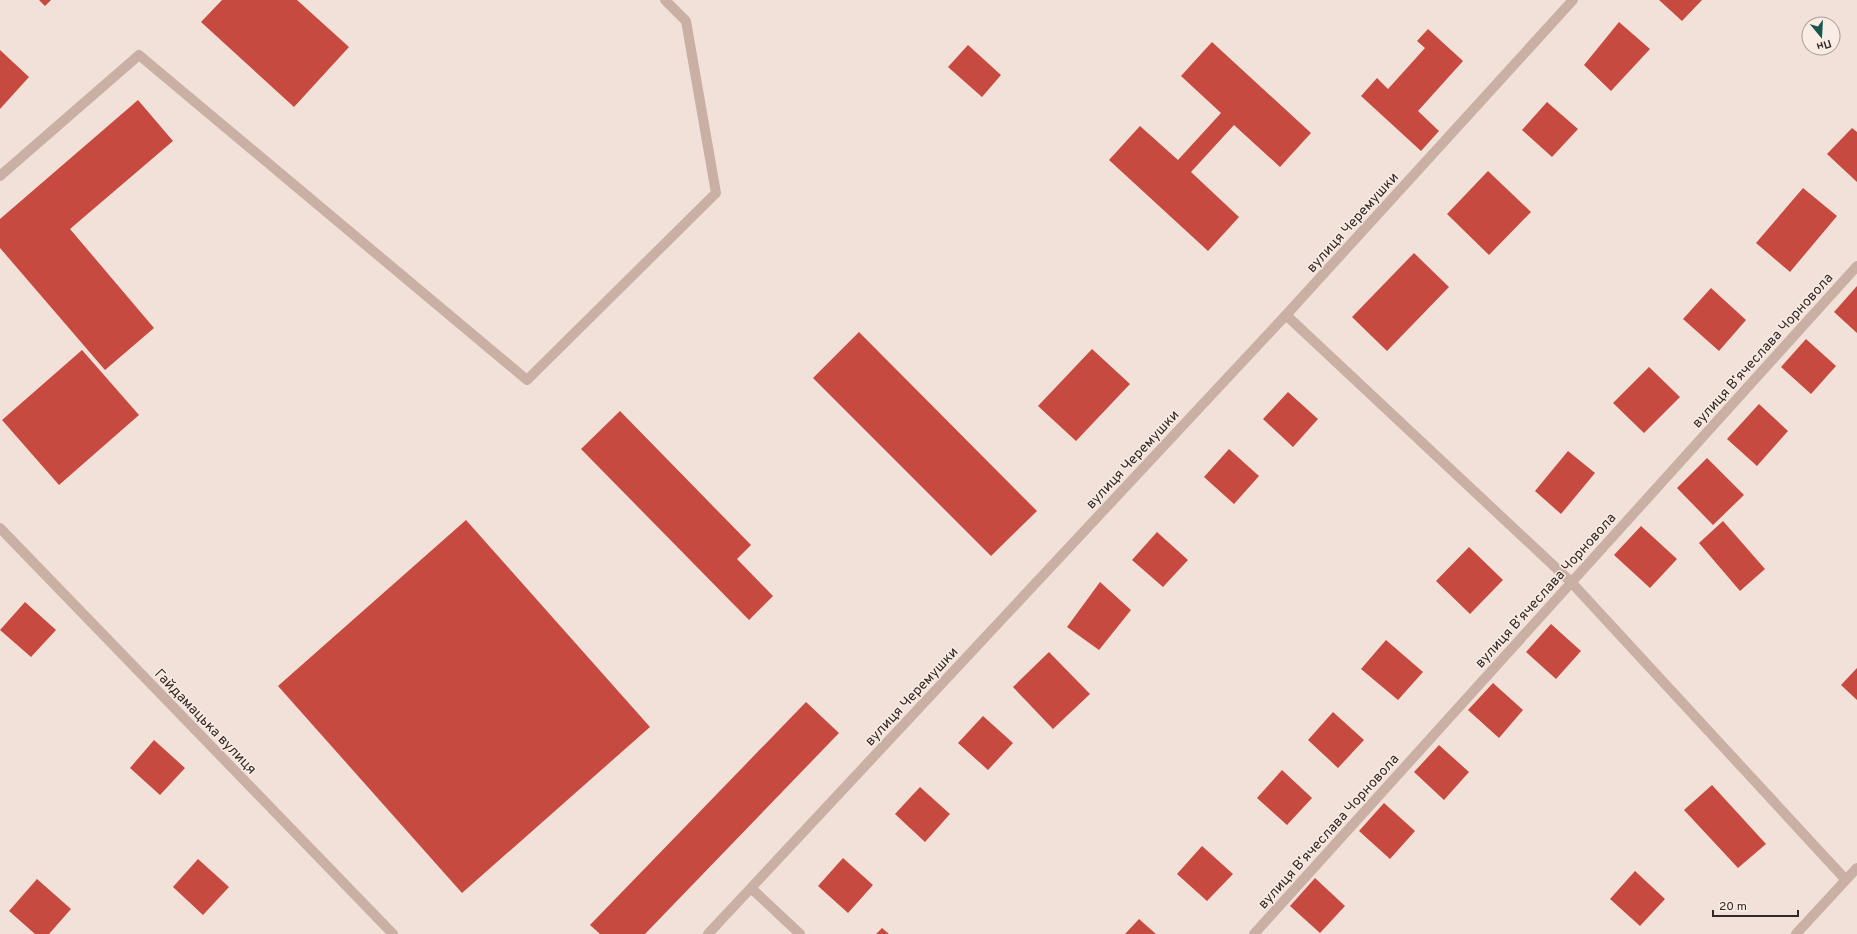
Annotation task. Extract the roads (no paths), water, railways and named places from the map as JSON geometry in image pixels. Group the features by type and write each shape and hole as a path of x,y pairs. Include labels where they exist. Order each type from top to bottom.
{"street":[{"path":"0,176 139,55 527,380 716,193 686,21 665,0"},
{"name":"вулиця Черемушки","path":"708,934 1286,315 1573,0"},
{"name":"вулиця Вʼячеслава Чорновола","path":"1254,934 1857,266"},
{"path":"1286,315 1571,582 1846,880"},
{"name":"Гайдамацька вулиця","path":"0,528 393,934"},
{"path":"1796,934 1857,868"},
{"path":"751,888 800,934"}]}
